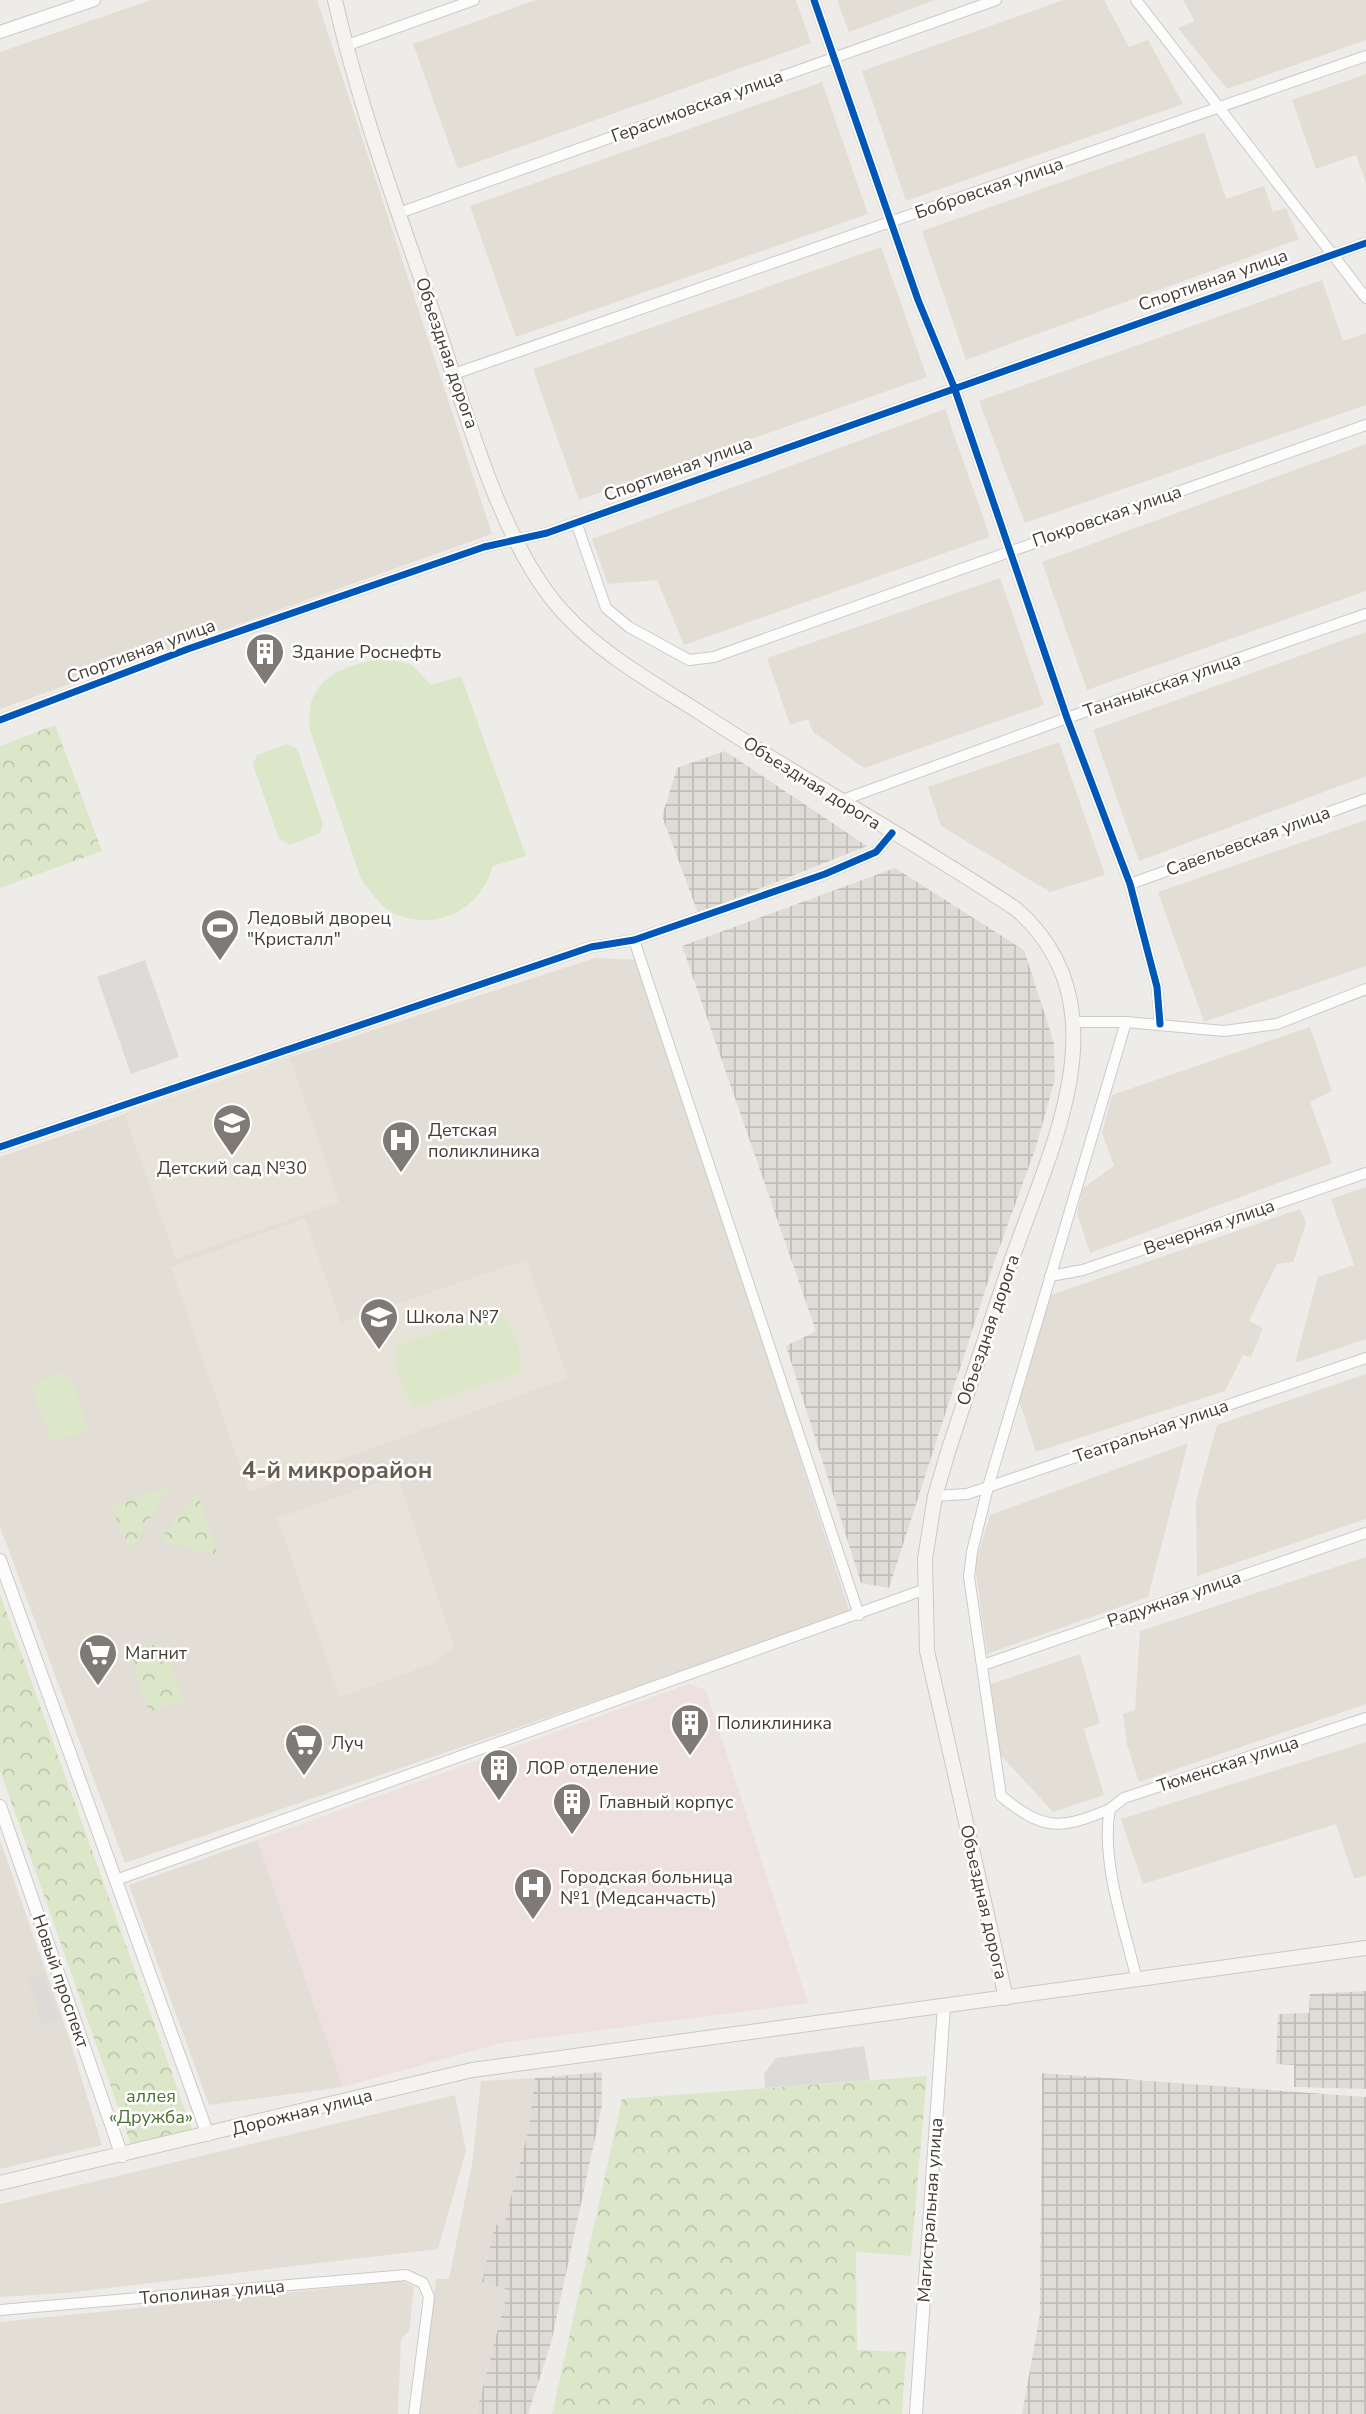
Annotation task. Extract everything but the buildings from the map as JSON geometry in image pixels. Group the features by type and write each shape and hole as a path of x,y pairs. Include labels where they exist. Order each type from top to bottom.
{"main road":[{"name":"Объездная дорога","path":"335,0 345,46 399,213 515,540 562,611 602,648 840,801 985,888 1034,924 1064,971 1073,1022 1070,1081 1052,1150 1011,1261 935,1496 928,1528 923,1590 927,1651 934,1690 1006,1998"},
{"name":"Дорожная улица","path":"0,2183 472,2070 1366,1948"}],"street":[{"path":"0,32 94,0"},
{"path":"345,46 474,0"},
{"path":"814,0 918,300 954,387 1066,718 1130,884 1157,988 1160,1024"},
{"name":"Герасимовская улица","path":"399,213 996,0"},
{"path":"1136,0 1366,298"},
{"name":"Бобровская улица","path":"454,374 1366,56"},
{"name":"Спортивная улица","path":"0,720 197,646 484,547 576,522 1366,243"},
{"name":"Покровская улица","path":"576,522 606,608 629,627 689,660 714,657 1366,425"},
{"name":"Тананыкская улица","path":"840,801 1066,718 1366,614"},
{"name":"Савельевская улица","path":"1130,884 1366,799"},
{"path":"0,1147 591,947 634,940 861,860 876,852 892,833"},
{"path":"634,940 859,1615"},
{"path":"1073,1022 1160,1024 1224,1031 1277,1024 1366,989"},
{"path":"983,1665 969,1577 988,1488 1126,1022"},
{"name":"Вечерняя улица","path":"1050,1276 1083,1270 1366,1172"},
{"name":"Театральная улица","path":"935,1496 950,1496 988,1488 1366,1358"},
{"name":"Радужная улица","path":"983,1665 1366,1533"},
{"path":"0,1560 208,2135"},
{"path":"116,1880 923,1590"},
{"name":"Тюменская улица","path":"983,1665 1001,1796 1016,1808 1055,1826 1077,1823 1110,1809 1124,1798 1366,1717"},
{"name":"Новый проспект","path":"0,1805 122,2155"},
{"path":"1110,1809 1106,1828 1137,1980"},
{"name":"Магистральная улица","path":"916,2414 944,2006"},
{"name":"Тополиная улица","path":"0,2310 406,2275 423,2283 429,2297 414,2414"}],"shaded area":[{"path":"151,0 317,0 492,534 0,709 0,52"},
{"path":"536,0 796,0 811,43 458,169 413,44"},
{"path":"837,0 935,0 849,32"},
{"path":"1064,0 1104,0 1129,47 1148,40 1183,104 906,201 862,71"},
{"path":"1183,0 1366,0 1366,40 1227,89 1178,28 1195,21"},
{"path":"1366,74 1366,183 1356,155 1316,169 1292,100"},
{"path":"822,82 868,214 516,337 470,206"},
{"path":"1204,132 1226,199 1264,186 1273,212 1286,208 1299,239 966,360 922,231"},
{"path":"881,247 927,377 579,500 533,369"},
{"path":"1322,280 1343,341 1366,333 1366,405 1025,523 979,401"},
{"path":"945,409 990,537 684,645 657,580 608,584 592,539"},
{"path":"1366,444 1366,591 1087,690 1042,562"},
{"path":"1000,578 1044,705 864,768 813,732 808,719 790,725 767,658"},
{"path":"1366,632 1366,776 1139,861 1093,730"},
{"path":"1059,742 1105,875 1050,892 941,826 928,787"},
{"path":"725,751 867,846 698,913 662,816 677,768"},
{"path":"1366,820 1366,966 1204,1022 1158,892"},
{"path":"895,868 1024,950 1054,1043 1055,1079 1036,1147 995,1260 889,1588 861,1583 786,1346 816,1331 682,946"},
{"path":"595,958 639,960 850,1613 125,1863 0,1527 0,1157 290,1057"},
{"path":"145,960 179,1057 131,1074 97,977"},
{"path":"1310,1027 1332,1091 1310,1102 1332,1163 1090,1253 1077,1213 1083,1188 1114,1166 1102,1133 1112,1095"},
{"name":"Детский сад №30","path":"290,1057 339,1202 176,1259 124,1113"},
{"path":"1366,1187 1366,1339 1295,1363 1318,1277 1354,1265 1331,1199"},
{"path":"1300,1209 1306,1223 1293,1262 1277,1264 1249,1321 1263,1328 1251,1357 1243,1355 1225,1391 1036,1452 1019,1400 1051,1295"},
{"name":"Школа №7","path":"305,1218 341,1323 526,1260 568,1378 249,1492 171,1267"},
{"path":"1366,1374 1366,1519 1197,1576 1196,1501 1217,1425"},
{"path":"1188,1443 1148,1597 987,1654 975,1566 990,1515"},
{"path":"398,1476 454,1647 434,1663 340,1697 277,1518"},
{"path":"1366,1557 1366,1704 1139,1782 1127,1745 1123,1714 1135,1710 1140,1631"},
{"path":"1080,1654 1100,1723 1084,1729 1104,1795 1053,1812 997,1751 991,1684"},
{"name":"Городская больница №1 (Медсанчасть)","path":"689,1684 706,1690 808,2003 501,2043 343,2087 257,1840"},
{"path":"1366,1742 1366,1875 1354,1879 1336,1824 1143,1884 1121,1819"},
{"path":"0,1840 69,2038 102,2145 0,2169"},
{"path":"257,1840 343,2087 209,2105 129,1885"},
{"path":"43,1974 58,2020 42,2025 28,1979"},
{"path":"1366,1991 1366,2089 1294,2087 1294,2065 1276,2064 1278,2014 1309,2013 1310,1994"},
{"path":"864,2046 870,2080 765,2088 764,2074 776,2058"},
{"path":"602,2072 602,2106 551,2343 528,2414 476,2414 508,2290 482,2282 495,2225 504,2224 528,2132 535,2078"},
{"path":"1042,2073 1366,2097 1366,2414 1022,2414 1040,2314"},
{"path":"535,2078 528,2132 504,2224 482,2282 508,2290 476,2414 419,2414 436,2279 449,2279 472,2164 481,2081"},
{"path":"455,2095 466,2151 438,2249 67,2293 0,2297 0,2204"},
{"path":"401,2281 414,2287 409,2332 401,2338 398,2414 0,2414 0,2322"}],"green space":[{"path":"386,657 412,665 431,685 461,676 526,856 493,866 479,894 456,913 442,918 411,919 395,914 380,903 361,879 310,730 313,698 320,686 342,670"},
{"path":"55,725 102,851 0,888 0,746"},
{"path":"287,744 297,748 323,824 320,833 290,845 279,839 253,765 257,755"},
{"path":"500,1311 516,1340 522,1372 414,1408 400,1378 395,1346"},
{"path":"61,1372 72,1381 88,1426 83,1433 58,1441 50,1437 33,1391 33,1384"},
{"path":"171,1485 130,1550 111,1506"},
{"path":"197,1492 218,1556 160,1540"},
{"name":"аллея «Дружба»","path":"0,1594 192,2129 131,2144 0,1770"},
{"path":"162,1642 183,1700 149,1712 129,1653"},
{"path":"927,2076 911,2256 856,2252 857,2350 906,2352 902,2414 552,2414 622,2099"}],"cycle path":[{"path":"814,0 918,300 954,387 1067,718 1130,884 1157,987 1160,1024"},
{"path":"0,720 188,649 484,547 547,533 1366,243"},
{"path":"0,1147 591,947 634,940 825,874 876,852 892,833"}],"place":[{"name":"Здание Роснефть","path":"265,686"},
{"name":"Ледовый дворец \"Кристалл\"","path":"220,962"},
{"name":"Детский сад №30","path":"232,1157"},
{"name":"Детская поликлиника","path":"401,1174"},
{"name":"Школа №7","path":"379,1351"},
{"name":"Магнит","path":"98,1687"},
{"name":"Поликлиника","path":"690,1757"},
{"name":"Луч","path":"304,1777"},
{"name":"ЛОР отделение","path":"499,1802"},
{"name":"Главный корпус","path":"572,1836"},
{"name":"Городская больница №1 (Медсанчасть)","path":"533,1921"}],"district":[{"name":"4-й микрорайон","path":"337,1470"}]}
